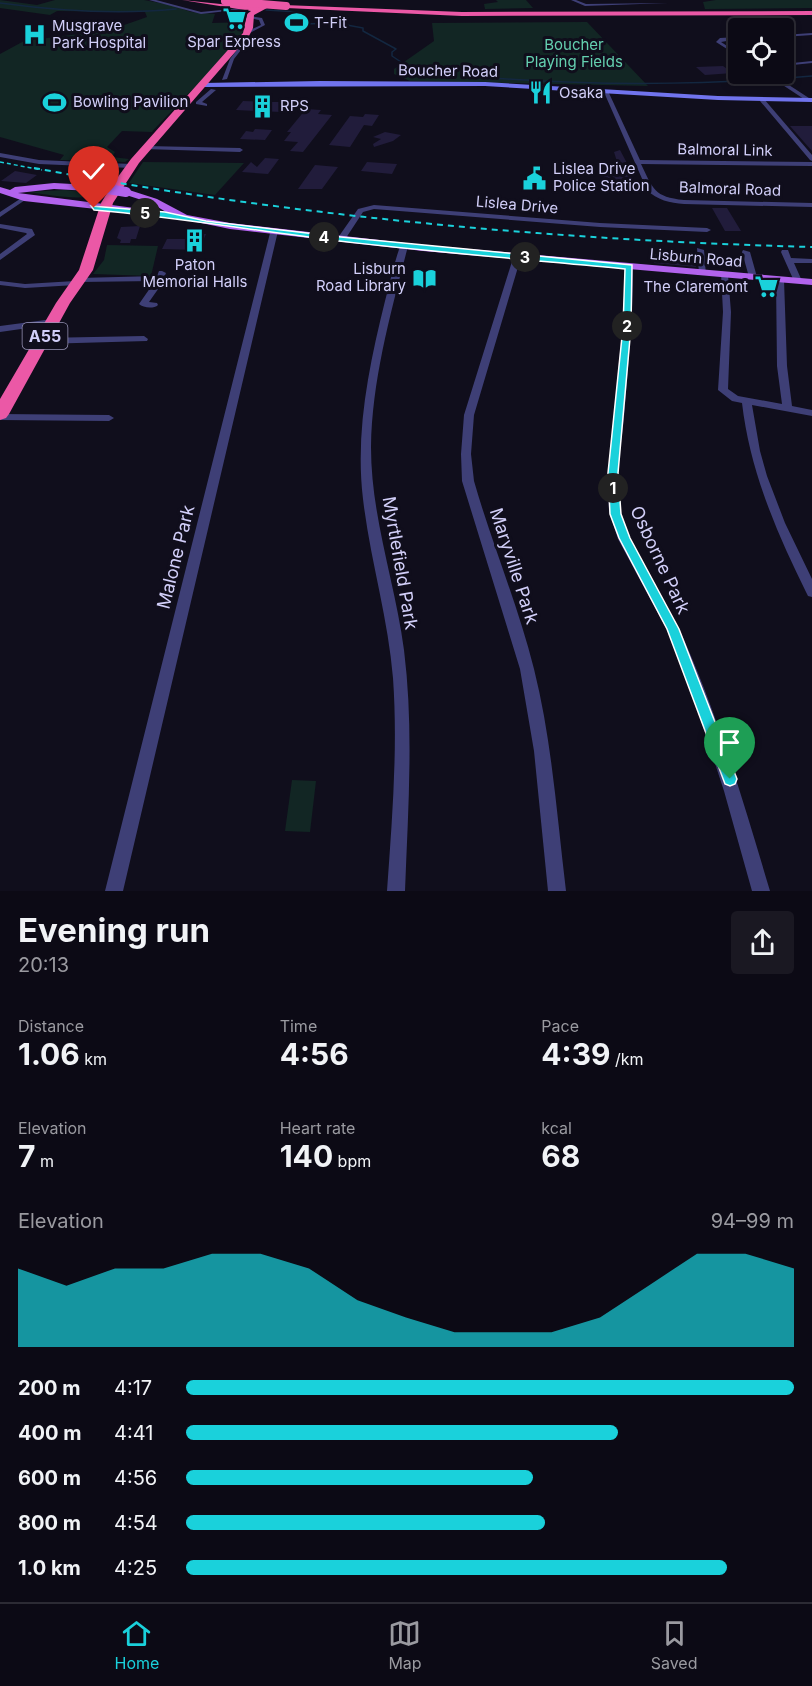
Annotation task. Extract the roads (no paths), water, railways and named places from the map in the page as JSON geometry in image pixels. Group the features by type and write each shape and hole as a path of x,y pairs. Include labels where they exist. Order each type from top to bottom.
{"highway":[{"path":"185,0 244,9 379,15 812,12"},
{"path":"219,0 474,12 812,12"},
{"path":"241,0 234,3 244,9 283,3"},
{"path":"244,9 283,3 462,14"},
{"name":"A55","path":"1,412 91,258 110,192 146,148 200,91 212,74 227,62 251,30 244,9"}],"main road":[{"name":"Lisburn Road","path":"2,189 47,187 126,192 154,201 180,216 272,234 812,282"},
{"path":"2,189 26,197 104,214 132,212 180,216"},
{"path":"61,203 93,200 110,192"},
{"path":"143,213 194,225 218,228 230,226"}],"street":[{"path":"151,0 196,12 244,9 264,22 251,30"},
{"path":"573,0 585,5 666,3"},
{"path":"794,35 812,34"},
{"path":"728,39 720,39 718,42 728,48"},
{"path":"212,74 215,81 225,81 227,62"},
{"path":"794,64 812,62"},
{"name":"Boucher Road","path":"200,91 225,81 235,84"},
{"name":"Boucher Road","path":"200,91 235,84 495,84 762,100 810,100"},
{"path":"200,91 208,87 250,84"},
{"path":"786,84 810,100"},
{"path":"200,91 213,90"},
{"path":"200,91 199,104 205,105"},
{"name":"Balmoral Road","path":"605,91 650,190 666,199 692,203 812,204"},
{"path":"762,100 812,159"},
{"path":"146,148 240,150"},
{"path":"0,149 40,157 45,153"},
{"path":"0,155 39,162 132,166"},
{"name":"Balmoral Link","path":"637,162 812,165"},
{"path":"0,215 26,197"},
{"name":"Lislea Drive","path":"341,239 360,210 374,207 600,225 707,230"},
{"path":"0,226 28,231 32,235 0,258"},
{"name":"Malone Park","path":"114,891 272,234"},
{"name":"Myrtlefield Park","path":"396,891 402,768 401,705 392,620 377,546 367,479 366,448 367,418 381,340 404,246"},
{"path":"700,250 702,273"},
{"path":"746,252 753,277"},
{"path":"798,281 787,256 812,261"},
{"name":"Maryville Park","path":"517,257 469,415 467,472 477,515 494,559 527,671 541,747 557,891"},
{"name":"Osborne Park","path":"629,267 627,327 613,473 616,514 625,538 672,629 690,673 730,779 761,891"},
{"path":"724,275 727,312 723,390 735,399 812,413"},
{"path":"0,283 25,286 161,276 143,304 154,305"},
{"path":"780,280 782,366 787,408"},
{"path":"0,329 52,322"},
{"path":"42,341 144,339"},
{"path":"747,401 749,424 765,487 774,512 812,592"},
{"path":"1,412 109,418"},
{"path":"106,891 114,891"}],"waterway":[{"path":"0,3 88,11 132,12 176,9"},
{"path":"266,10 298,12 304,16 304,24 336,23 363,28 363,31 396,49 392,52 392,56 401,62"},
{"path":"469,76 555,82 641,84 726,82 812,76"}],"railway":[{"path":"0,162 42,170"},
{"path":"34,168 227,200 421,223 518,232 714,244 812,247"}],"place":[{"name":"Spar Express","path":"234,18"},
{"name":"T-Fit","path":"296,23"},
{"name":"Musgrave Park Hospital","path":"34,35"},
{"name":"Osaka","path":"541,93"},
{"name":"Bowling Pavilion","path":"55,102"},
{"name":"RPS","path":"262,106"},
{"name":"Lislea Drive Police Station","path":"535,178"},
{"name":"Paton Memorial Halls","path":"195,241"},
{"name":"Lisburn Road Library","path":"424,278"},
{"name":"The Claremont","path":"766,287"}],"park label":[{"name":"Boucher Playing Fields","path":"574,54"}]}
